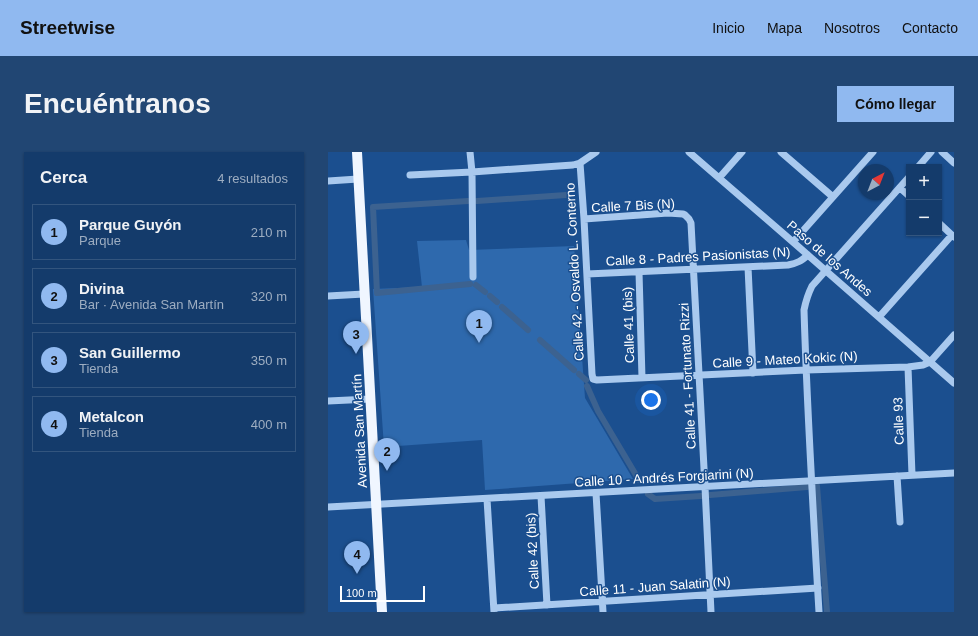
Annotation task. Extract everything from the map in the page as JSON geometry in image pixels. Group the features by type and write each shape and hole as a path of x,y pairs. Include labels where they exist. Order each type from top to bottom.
{"main road":[{"name":"Avenida San Martín","path":"356,152 382,612"}],"street":[{"path":"470,152 472,172 473,277"},
{"path":"410,175 573,165 580,163 596,152"},
{"name":"Paso de los Andes","path":"689,152 954,383"},
{"path":"719,178 742,152"},
{"path":"781,152 833,197"},
{"path":"921,164 931,152"},
{"path":"942,152 954,163"},
{"path":"793,242 870,153"},
{"name":"Calle 42 - Osvaldo L. Conterno","path":"580,163 593,379"},
{"path":"328,181 358,179"},
{"path":"819,612 806,370 804,310 806,300 812,286 906,181"},
{"path":"900,188 906,193"},
{"name":"Calle 7 Bis (N)","path":"584,219 668,213 683,214"},
{"name":"Calle 41 - Fortunato Rizzi","path":"683,214 691,223 711,612"},
{"path":"879,317 953,236 942,226"},
{"name":"Calle 8 - Padres Pasionistas (N)","path":"587,274 788,265 796,264 808,255"},
{"path":"748,267 753,373"},
{"name":"Calle 41 (bis)","path":"639,272 642,378"},
{"path":"328,296 364,294"},
{"path":"930,362 954,335"},
{"name":"Calle 9 - Mateo Kokic (N)","path":"593,379 908,367 930,362"},
{"name":"Calle 93","path":"908,367 912,475"},
{"path":"328,401 370,399"},
{"name":"Calle 10 - Andrés Forgiarini (N)","path":"328,507 954,473"},
{"path":"897,476 900,522"},
{"path":"596,493 603,612"},
{"name":"Calle 42 (bis)","path":"541,496 547,605"},
{"path":"487,499 494,610"},
{"name":"Calle 11 - Juan Salatin (N)","path":"494,610 602,601 818,588"}],"shaded area":[{"path":"466,240 469,250 574,246 585,398 633,479 485,490 482,440 384,447 373,289 422,287 417,241"}],"waterway":[{"path":"477,201 566,195"},
{"path":"468,201 373,207 377,293 470,284"},
{"path":"476,285 485,292"},
{"path":"490,296 497,302"},
{"path":"502,307 528,330"},
{"path":"540,340 574,370"},
{"path":"579,374 586,380"},
{"path":"587,386 598,411 639,480"},
{"path":"816,486 827,612"},
{"path":"710,495 807,487"},
{"path":"648,494 655,499 701,496"}],"place":[{"name":"Parque Guyón","path":"479,343"},
{"name":"San Guillermo","path":"356,354"},
{"name":"Divina","path":"387,471"},
{"name":"Metalcon","path":"357,574"}]}
